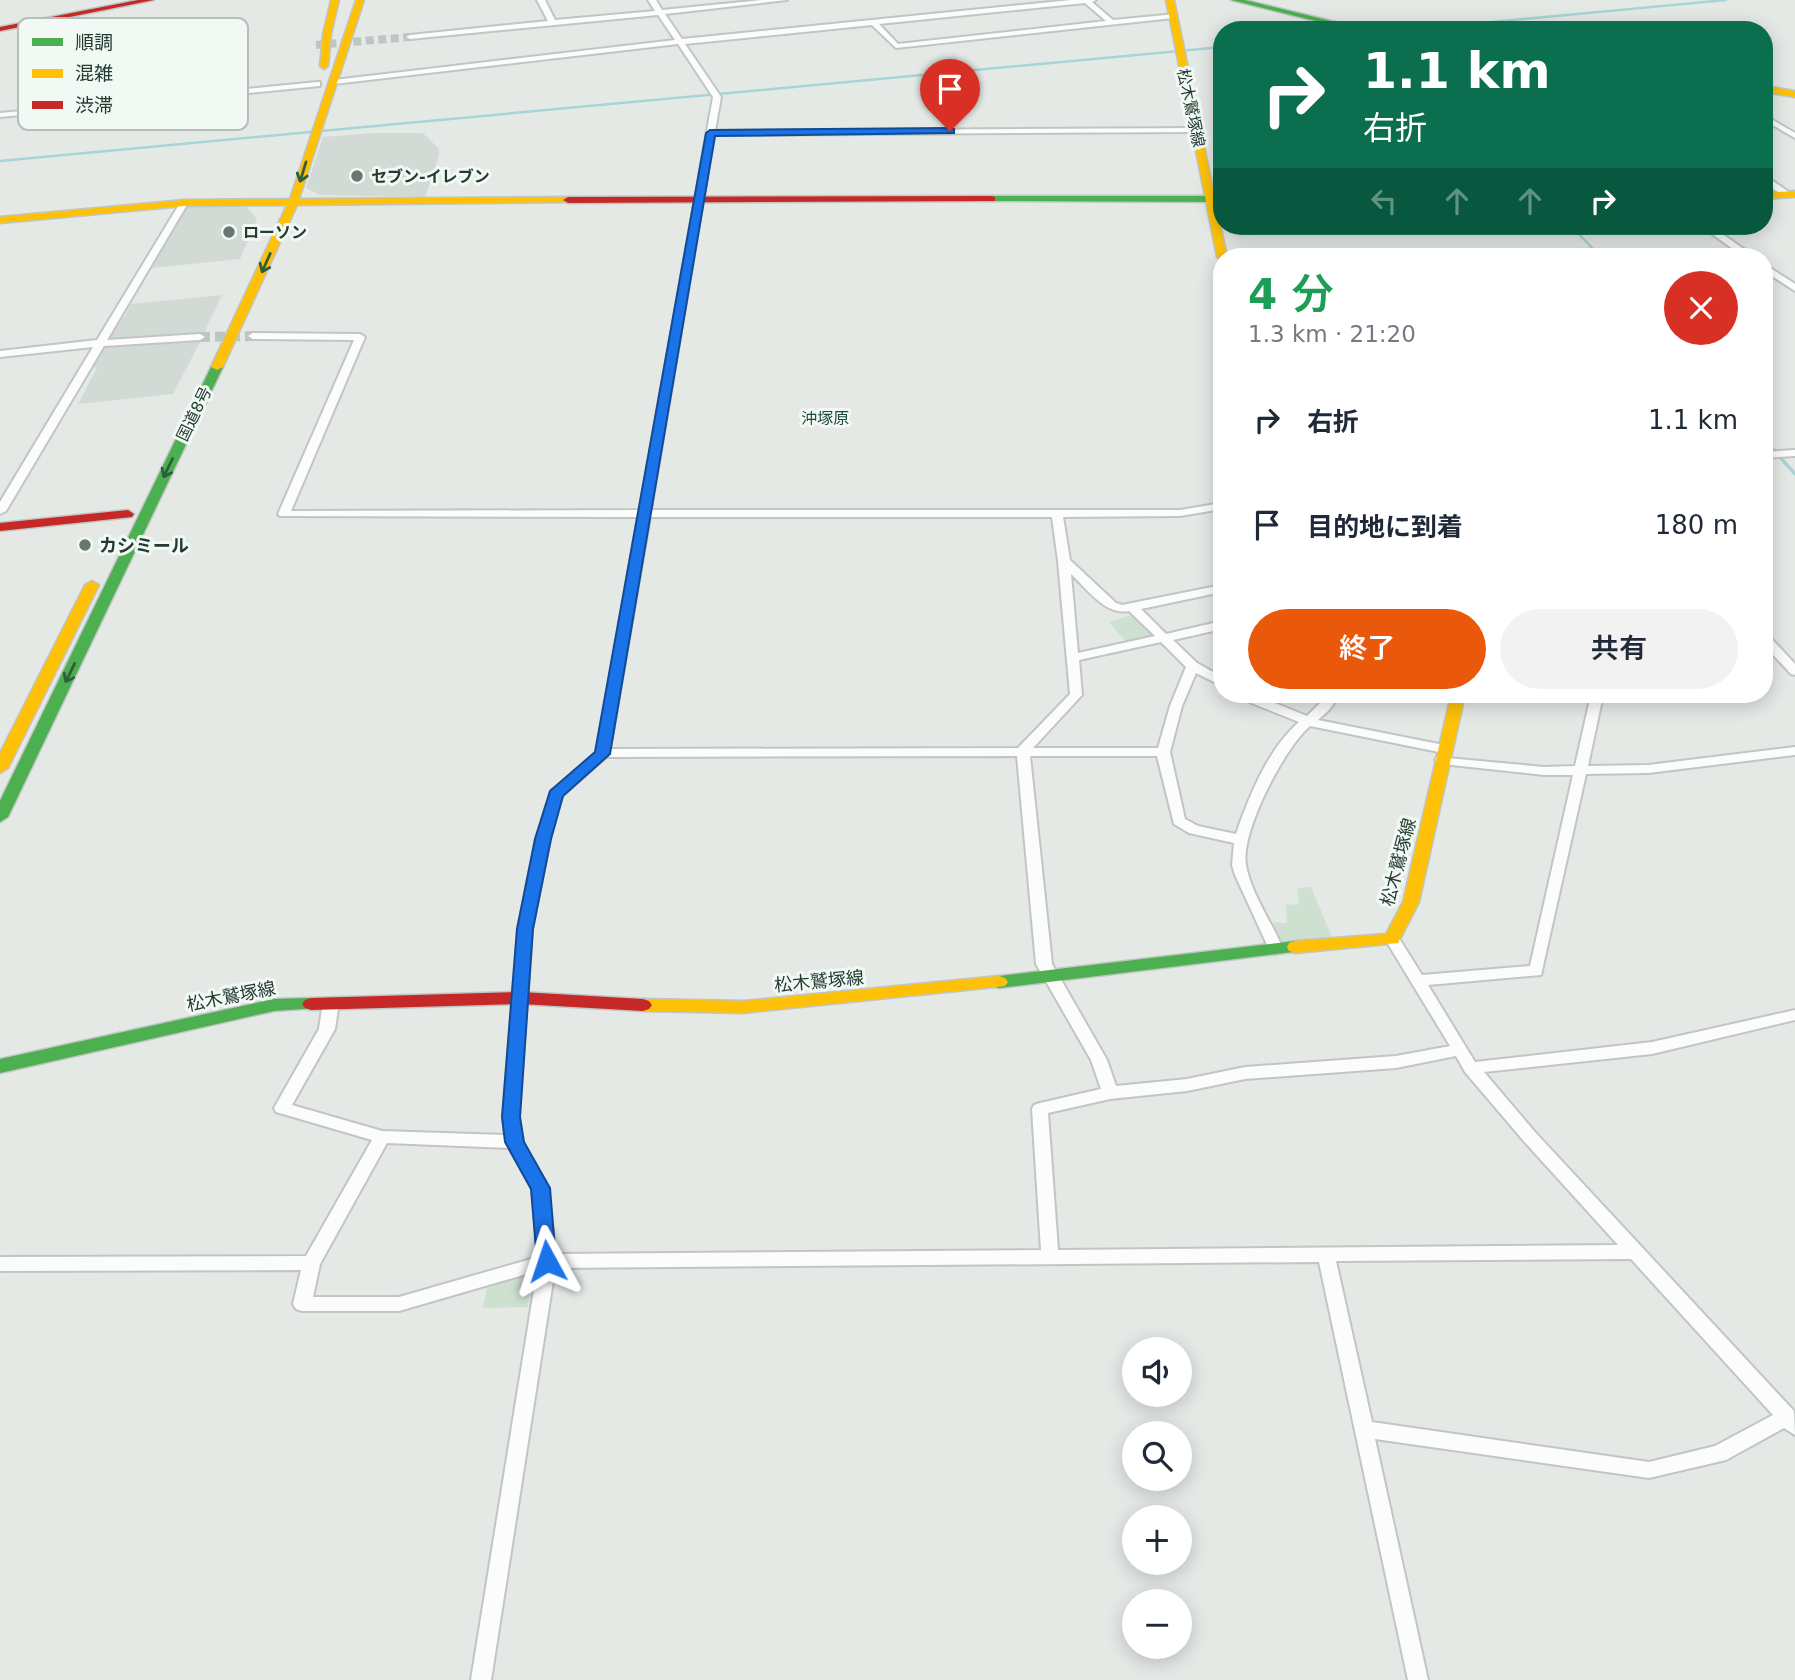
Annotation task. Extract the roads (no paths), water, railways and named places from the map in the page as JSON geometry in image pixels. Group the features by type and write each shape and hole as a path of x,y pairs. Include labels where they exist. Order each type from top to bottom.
{"main road":[{"path":"50,18 150,0"},
{"path":"324,66 327,34 335,0"},
{"name":"国道8号","path":"314,117 317,84 347,0"},
{"name":"国道8号","path":"0,817 235,330 286,201 314,117 334,82 360,0"},
{"path":"341,56 359,26 370,0"},
{"path":"1235,0 1325,21"},
{"name":"松木鷲塚線","path":"1172,8 1196,130 1213,189"},
{"path":"0,27 18,24"},
{"path":"1773,90 1795,94"},
{"path":"1773,195 1792,194"},
{"path":"0,220 184,203 286,201 1213,199"},
{"name":"国道8号","path":"203,344 286,201"},
{"name":"国道8号","path":"0,527 125,520 170,426"},
{"path":"2,760 98,575"},
{"name":"松木鷲塚線","path":"2,1069 274,1005 521,998 687,1008 743,1007 897,993 1276,949 1392,939 1411,902 1456,703"}],"street":[{"path":"541,0 553,23"},
{"path":"603,754 699,200 714,93 652,0"},
{"path":"410,37 783,0"},
{"path":"1085,0 1112,23"},
{"path":"334,82 680,42 1092,0"},
{"path":"874,23 896,46 1112,23 1172,8"},
{"path":"248,91 317,84"},
{"path":"0,116 18,114"},
{"path":"1773,123 1795,136"},
{"path":"710,133 1196,130"},
{"path":"1773,183 1792,194"},
{"path":"0,511 184,203"},
{"path":"1718,235 1737,248"},
{"path":"1773,273 1795,288"},
{"path":"253,336 360,337 284,514 1180,513 1213,508"},
{"path":"0,354 99,343 203,344"},
{"path":"1773,454 1795,453"},
{"path":"1205,510 1213,514"},
{"path":"1057,513 1076,695 1023,751 1044,964 1099,1060 1110,1093"},
{"path":"1064,561 1112,607 1122,609 1213,590"},
{"path":"1132,607 1193,666 1213,677"},
{"path":"1072,658 1213,627"},
{"path":"1773,648 1795,671"},
{"path":"1193,666 1176,706 1163,752 1180,821 1194,830 1241,840"},
{"path":"1264,703 1321,726 1511,769 1648,769 1795,751"},
{"path":"1276,949 1238,863 1241,840 1256,801 1283,748 1296,732 1326,709 1329,703"},
{"path":"1418,981 1535,971 1595,703"},
{"path":"481,1680 547,1261 540,1188 514,1142 511,1117 525,929 543,839 556,794 603,754 1163,752"},
{"path":"1364,1429 1649,1470 1719,1454 1791,1422 1528,1135 1471,1068 1392,939"},
{"path":"331,1002 327,1029 282,1108 382,1137 514,1142"},
{"path":"1471,1068 1652,1048 1795,1015"},
{"path":"1050,1256 1040,1109 1110,1093 1187,1085 1245,1073 1395,1062 1459,1050"},
{"path":"382,1137 311,1262 302,1304 399,1304 547,1261 1636,1252"},
{"path":"1326,1255 1418,1680"},
{"path":"0,1264 311,1262"}],"waterway":[{"path":"1503,21 1726,0"},
{"path":"0,161 1213,48"},
{"path":"1580,235 1592,248"},
{"path":"1773,449 1795,474"}],"tunnel":[{"path":"316,45 410,37"},
{"path":"200,337 253,336"}],"place":[{"name":"セブン-イレブン","path":"357,176"},
{"name":"ローソン","path":"229,232"},
{"name":"カシミール","path":"85,545"}],"district":[{"name":"沖塚原","path":"825,418"}]}
